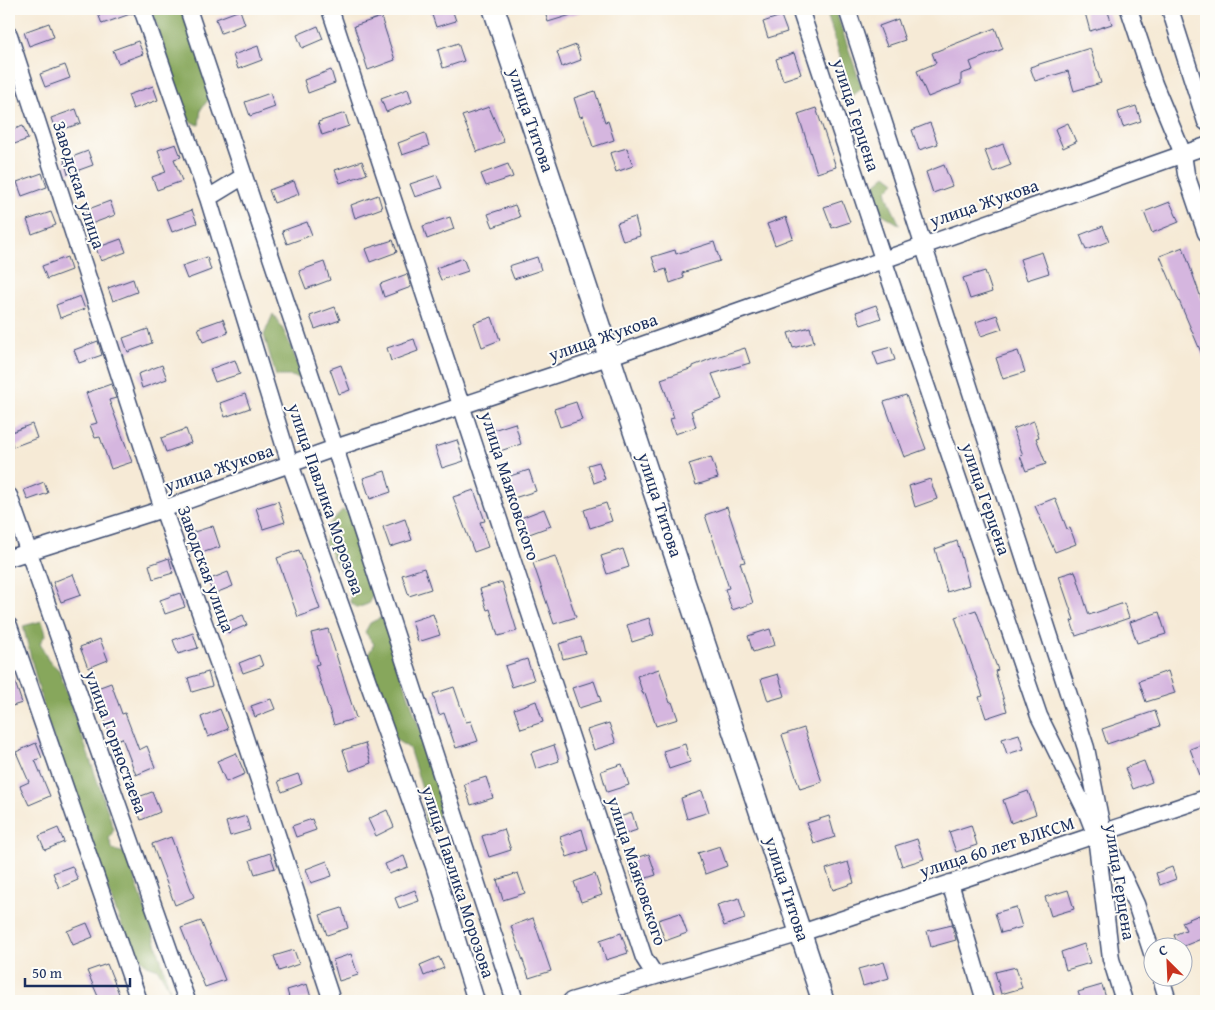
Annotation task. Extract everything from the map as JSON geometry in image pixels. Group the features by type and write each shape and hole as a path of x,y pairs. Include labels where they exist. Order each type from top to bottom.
{"main road":[{"name":"улица Титова","path":"494,9 824,1001"}],"street":[{"name":"улица Павлика Морозова","path":"142,9 208,198 290,464 434,866 476,1001"},
{"name":"улица Павлика Морозова","path":"188,9 335,448 515,1001"},
{"name":"улица Маяковского","path":"330,9 644,958 655,975"},
{"name":"улица Герцена","path":"800,9 1039,716 1136,904 1147,938"},
{"name":"улица Герцена","path":"847,9 1086,748 1099,834 1111,959 1124,1001"},
{"path":"1129,9 1154,84 1183,154 1186,174 1206,233"},
{"path":"1170,9 1206,122"},
{"name":"Заводская улица","path":"9,35 163,509 242,729 332,1001"},
{"name":"улица Жукова","path":"9,558 163,509 335,448 611,356 1206,146"},
{"path":"208,198 244,176"},
{"name":"улица Горностаева","path":"9,496 27,553 187,1001"},
{"path":"9,626 139,1001"},
{"name":"улица 60 лет ВЛКСМ","path":"570,1001 801,933 1206,798"},
{"path":"950,883 985,1001"},
{"path":"1164,988 1168,1001"}],"green space":[{"path":"152,9 184,9 210,84 209,99 201,109 199,125 189,121 182,107"},
{"path":"826,9 835,9 862,88 849,99 839,91 844,70"},
{"path":"886,175 895,182 886,191 900,225 881,213 869,189"},
{"path":"273,314 287,337 302,379 291,376 276,376 264,335"},
{"path":"342,510 351,514 374,593 368,604 357,608 350,602 351,592 358,589 352,577 341,572 325,543 328,526"},
{"path":"382,617 443,798 432,833 425,822 423,792 409,748 396,740 383,712 384,696 373,680 366,659 374,644 365,632 370,623"},
{"path":"42,621 46,634 40,643 48,660 59,670 114,829 109,839 113,850 126,853 170,990 158,969 147,965 130,946 46,718 23,626"}],"building":[{"path":"103,9 132,9 133,13 102,24 97,11"},
{"path":"430,9 452,9 456,21 436,27"},
{"path":"544,9 583,9 584,11 548,22"},
{"path":"1084,9 1107,9 1112,24 1090,31"},
{"path":"240,10 245,24 221,33 216,19"},
{"path":"781,16 787,32 768,38 763,22"},
{"path":"381,17 395,60 368,70 354,26"},
{"path":"898,19 905,40 887,46 879,26"},
{"path":"49,23 54,37 29,46 24,32"},
{"path":"318,26 323,39 302,48 297,35"},
{"path":"995,28 1003,49 970,62 973,70 961,74 961,84 928,97 917,71 936,63 932,53"},
{"path":"138,41 143,54 118,63 113,50"},
{"path":"458,43 464,61 443,68 438,50"},
{"path":"576,45 581,60 562,67 557,52"},
{"path":"258,46 262,60 238,69 233,55"},
{"path":"1090,48 1101,83 1074,91 1068,71 1035,81 1030,67"},
{"path":"794,53 801,74 783,80 776,59"},
{"path":"65,65 70,78 45,87 40,74"},
{"path":"331,70 335,83 308,93 304,80"},
{"path":"153,86 158,100 133,109 128,95"},
{"path":"408,89 412,102 386,112 381,99"},
{"path":"595,91 605,122 608,121 614,140 593,147 583,116 580,117 574,98"},
{"path":"270,93 275,107 250,116 245,102"},
{"path":"1136,106 1141,121 1123,127 1118,112"},
{"path":"489,107 504,142 477,152 462,116"},
{"path":"816,108 836,167 817,173 798,114"},
{"path":"76,109 81,123 56,132 51,118"},
{"path":"345,113 349,126 322,135 318,122"},
{"path":"930,123 938,144 919,150 912,130"},
{"path":"1068,123 1076,142 1063,148 1055,129"},
{"path":"23,126 28,139 9,146 9,131"},
{"path":"425,133 429,146 402,155 398,143"},
{"path":"176,144 181,157 174,159 182,181 157,190 152,177 166,172 158,150"},
{"path":"1003,144 1011,165 993,172 985,151"},
{"path":"627,148 633,166 616,172 610,153"},
{"path":"88,151 93,165 68,174 64,160"},
{"path":"362,161 367,174 340,183 335,170"},
{"path":"508,164 513,177 486,186 481,174"},
{"path":"944,165 952,186 933,193 926,172"},
{"path":"42,173 47,187 22,196 17,182"},
{"path":"437,175 442,188 415,197 410,184"},
{"path":"294,181 299,194 274,203 269,190"},
{"path":"378,195 382,208 355,218 351,205"},
{"path":"110,201 115,215 91,224 86,210"},
{"path":"842,201 850,222 832,228 824,207"},
{"path":"1170,202 1179,222 1152,233 1144,212"},
{"path":"515,205 520,217 493,227 488,214"},
{"path":"192,210 197,223 172,232 167,219"},
{"path":"51,212 56,225 32,234 27,220"},
{"path":"450,217 454,229 427,239 423,226"},
{"path":"635,217 640,236 623,241 617,223"},
{"path":"786,217 793,238 775,245 767,224"},
{"path":"307,222 312,235 287,244 282,231"},
{"path":"1103,226 1109,241 1086,250 1080,235"},
{"path":"121,239 126,252 101,261 96,248"},
{"path":"393,240 397,252 370,262 365,249"},
{"path":"714,242 720,261 682,273 684,278 670,283 666,269 657,272 652,257 675,250 676,254"},
{"path":"1183,247 1206,312 1206,364 1160,256"},
{"path":"1042,252 1049,273 1027,280 1020,259"},
{"path":"67,257 71,270 47,279 42,266"},
{"path":"207,257 211,270 187,279 182,266"},
{"path":"537,257 541,270 514,279 509,266"},
{"path":"463,258 468,271 441,280 436,268"},
{"path":"324,262 330,280 306,289 299,271"},
{"path":"985,271 992,292 970,299 963,278"},
{"path":"407,274 411,287 384,297 380,284"},
{"path":"133,279 137,292 113,301 108,288"},
{"path":"80,296 85,309 60,318 56,305"},
{"path":"876,305 881,318 861,325 856,312"},
{"path":"335,307 340,320 315,329 310,316"},
{"path":"997,315 1002,329 981,336 976,322"},
{"path":"492,317 500,340 482,347 474,323"},
{"path":"223,319 228,333 203,342 198,328"},
{"path":"810,327 814,342 793,348 788,333"},
{"path":"148,329 152,343 128,352 123,338"},
{"path":"414,339 418,351 391,361 387,348"},
{"path":"98,341 102,355 79,363 74,350"},
{"path":"891,347 895,360 878,365 873,352"},
{"path":"745,348 750,363 712,374 722,399 691,411 696,427 675,434 670,419 674,418 661,379 693,368 693,366 713,358"},
{"path":"1018,351 1025,372 1003,379 996,358"},
{"path":"235,360 240,374 215,382 210,369"},
{"path":"162,365 167,379 142,388 138,374"},
{"path":"341,365 350,390 339,394 330,369"},
{"path":"111,384 116,398 109,400 132,462 111,469 100,437 95,438 90,425 97,423 86,393"},
{"path":"245,394 250,408 225,417 220,403"},
{"path":"906,395 926,449 904,457 884,402"},
{"path":"576,402 582,420 560,427 554,409"},
{"path":"1034,421 1039,437 1036,438 1046,464 1026,471 1020,456 1023,455 1013,429"},
{"path":"515,423 521,444 500,451 493,430"},
{"path":"32,424 37,438 13,447 9,433"},
{"path":"186,429 191,443 166,452 161,438"},
{"path":"457,440 464,461 442,468 435,447"},
{"path":"711,457 718,478 696,485 689,464"},
{"path":"599,462 605,479 594,483 588,465"},
{"path":"529,470 536,491 514,498 507,477"},
{"path":"385,471 391,492 370,499 363,478"},
{"path":"930,479 937,499 915,507 909,486"},
{"path":"44,482 48,493 28,500 24,490"},
{"path":"474,490 485,521 480,522 488,547 474,552 453,497"},
{"path":"1055,498 1067,529 1070,528 1076,544 1055,552 1035,506"},
{"path":"278,501 285,522 263,529 256,508"},
{"path":"606,503 612,521 590,528 584,510"},
{"path":"727,507 745,562 740,563 753,603 732,610 725,589 729,588 705,515"},
{"path":"544,509 551,526 524,536 518,519"},
{"path":"405,519 412,540 390,547 383,527"},
{"path":"213,526 220,547 198,554 191,533"},
{"path":"957,541 969,585 947,592 935,549"},
{"path":"623,549 629,567 607,574 601,556"},
{"path":"299,550 320,609 298,617 277,558"},
{"path":"555,556 576,617 554,624 533,563"},
{"path":"169,558 173,573 153,579 149,565"},
{"path":"424,568 431,589 409,596 402,575"},
{"path":"1075,571 1089,615 1124,603 1129,618 1076,636 1071,621 1074,620 1059,576"},
{"path":"228,572 233,586 213,594 208,580"},
{"path":"73,574 81,595 61,602 53,582"},
{"path":"502,582 517,631 498,636 490,609 487,610 480,589"},
{"path":"180,593 185,607 165,614 160,600"},
{"path":"976,610 998,670 995,671 1007,711 986,718 979,697 983,696 955,617"},
{"path":"1159,612 1166,634 1137,643 1130,622"},
{"path":"433,614 440,635 418,642 412,621"},
{"path":"243,615 247,625 228,633 224,623"},
{"path":"649,618 654,635 632,642 627,625"},
{"path":"328,629 356,718 334,725 315,665 319,664 311,633"},
{"path":"770,629 775,645 753,652 748,636"},
{"path":"193,633 198,648 178,654 173,640"},
{"path":"581,637 585,653 563,659 559,644"},
{"path":"100,639 108,660 88,668 80,647"},
{"path":"259,655 263,666 243,673 239,663"},
{"path":"527,659 534,680 512,687 505,666"},
{"path":"659,669 670,703 672,702 678,719 656,726 637,676"},
{"path":"9,670 11,670 22,703 9,707"},
{"path":"1168,671 1175,693 1146,702 1139,681"},
{"path":"208,672 212,686 192,692 188,678"},
{"path":"778,674 785,696 768,701 761,679"},
{"path":"594,681 601,701 579,708 572,688"},
{"path":"111,683 122,714 125,713 139,750 147,746 155,767 136,775 122,738 113,741 92,690"},
{"path":"454,687 466,722 471,721 478,741 456,748 444,713 439,715 433,694"},
{"path":"271,699 275,709 255,717 251,706"},
{"path":"536,701 543,722 521,729 514,709"},
{"path":"220,709 228,729 208,737 201,717"},
{"path":"1155,711 1160,726 1107,744 1102,729"},
{"path":"609,723 616,743 594,750 587,730"},
{"path":"804,728 822,782 800,789 782,735"},
{"path":"1019,734 1024,749 1007,754 1002,739"},
{"path":"36,743 42,758 35,760 50,796 29,805 20,786 29,782 16,752"},
{"path":"365,743 371,763 350,771 343,750"},
{"path":"1206,743 1206,788 1205,788 1190,749"},
{"path":"685,744 690,762 669,769 663,751"},
{"path":"554,745 559,761 536,769 531,753"},
{"path":"236,753 245,774 226,782 217,761"},
{"path":"1144,761 1152,782 1133,789 1125,768"},
{"path":"622,764 629,785 607,792 601,771"},
{"path":"298,774 302,784 282,792 278,781"},
{"path":"486,777 493,798 471,805 464,784"},
{"path":"702,791 709,812 687,819 681,798"},
{"path":"1028,791 1036,814 1011,823 1003,800"},
{"path":"152,792 160,812 141,820 133,799"},
{"path":"387,810 394,827 376,836 368,819"},
{"path":"632,813 637,830 622,835 616,818"},
{"path":"246,816 250,830 230,836 226,822"},
{"path":"829,816 835,837 814,844 807,823"},
{"path":"312,819 316,830 296,837 292,826"},
{"path":"971,825 977,845 956,852 949,832"},
{"path":"58,828 64,842 45,850 39,836"},
{"path":"504,829 511,850 489,857 482,836"},
{"path":"582,829 588,850 567,857 560,837"},
{"path":"171,837 194,897 175,905 152,844"},
{"path":"917,839 924,859 902,866 895,846"},
{"path":"720,846 727,866 705,874 698,853"},
{"path":"270,853 275,868 255,874 250,860"},
{"path":"649,854 656,875 634,882 627,861"},
{"path":"404,856 408,867 389,874 385,864"},
{"path":"327,861 332,876 311,883 306,869"},
{"path":"848,862 854,883 833,890 826,869"},
{"path":"72,866 78,880 59,888 53,873"},
{"path":"1172,867 1176,879 1160,885 1156,873"},
{"path":"518,873 525,893 503,900 497,880"},
{"path":"595,874 602,895 581,902 574,882"},
{"path":"415,890 419,901 399,908 395,898"},
{"path":"1068,890 1074,909 1051,916 1045,897"},
{"path":"739,898 745,919 724,926 717,905"},
{"path":"1016,907 1022,927 1001,933 995,913"},
{"path":"342,908 348,928 327,935 320,915"},
{"path":"680,913 687,933 665,941 658,920"},
{"path":"1199,915 1206,937 1192,943 1192,938 1175,938 1174,935 1186,930 1182,922"},
{"path":"533,918 551,971 529,978 511,926"},
{"path":"201,921 225,980 205,987 181,928"},
{"path":"87,923 93,937 73,945 67,931"},
{"path":"952,925 956,940 931,947 927,931"},
{"path":"621,933 628,953 606,960 600,940"},
{"path":"1084,944 1090,963 1066,970 1061,952"},
{"path":"294,950 299,964 279,971 274,956"},
{"path":"351,954 358,975 339,981 333,960"},
{"path":"439,957 444,968 424,976 420,965"},
{"path":"884,962 889,978 863,986 858,969"},
{"path":"107,964 122,1001 100,1001 87,971"},
{"path":"1016,967 1022,988 1001,994 995,972"},
{"path":"307,984 311,998 290,1001 287,990"},
{"path":"1102,985 1107,1001 1081,1001 1078,992"}]}
